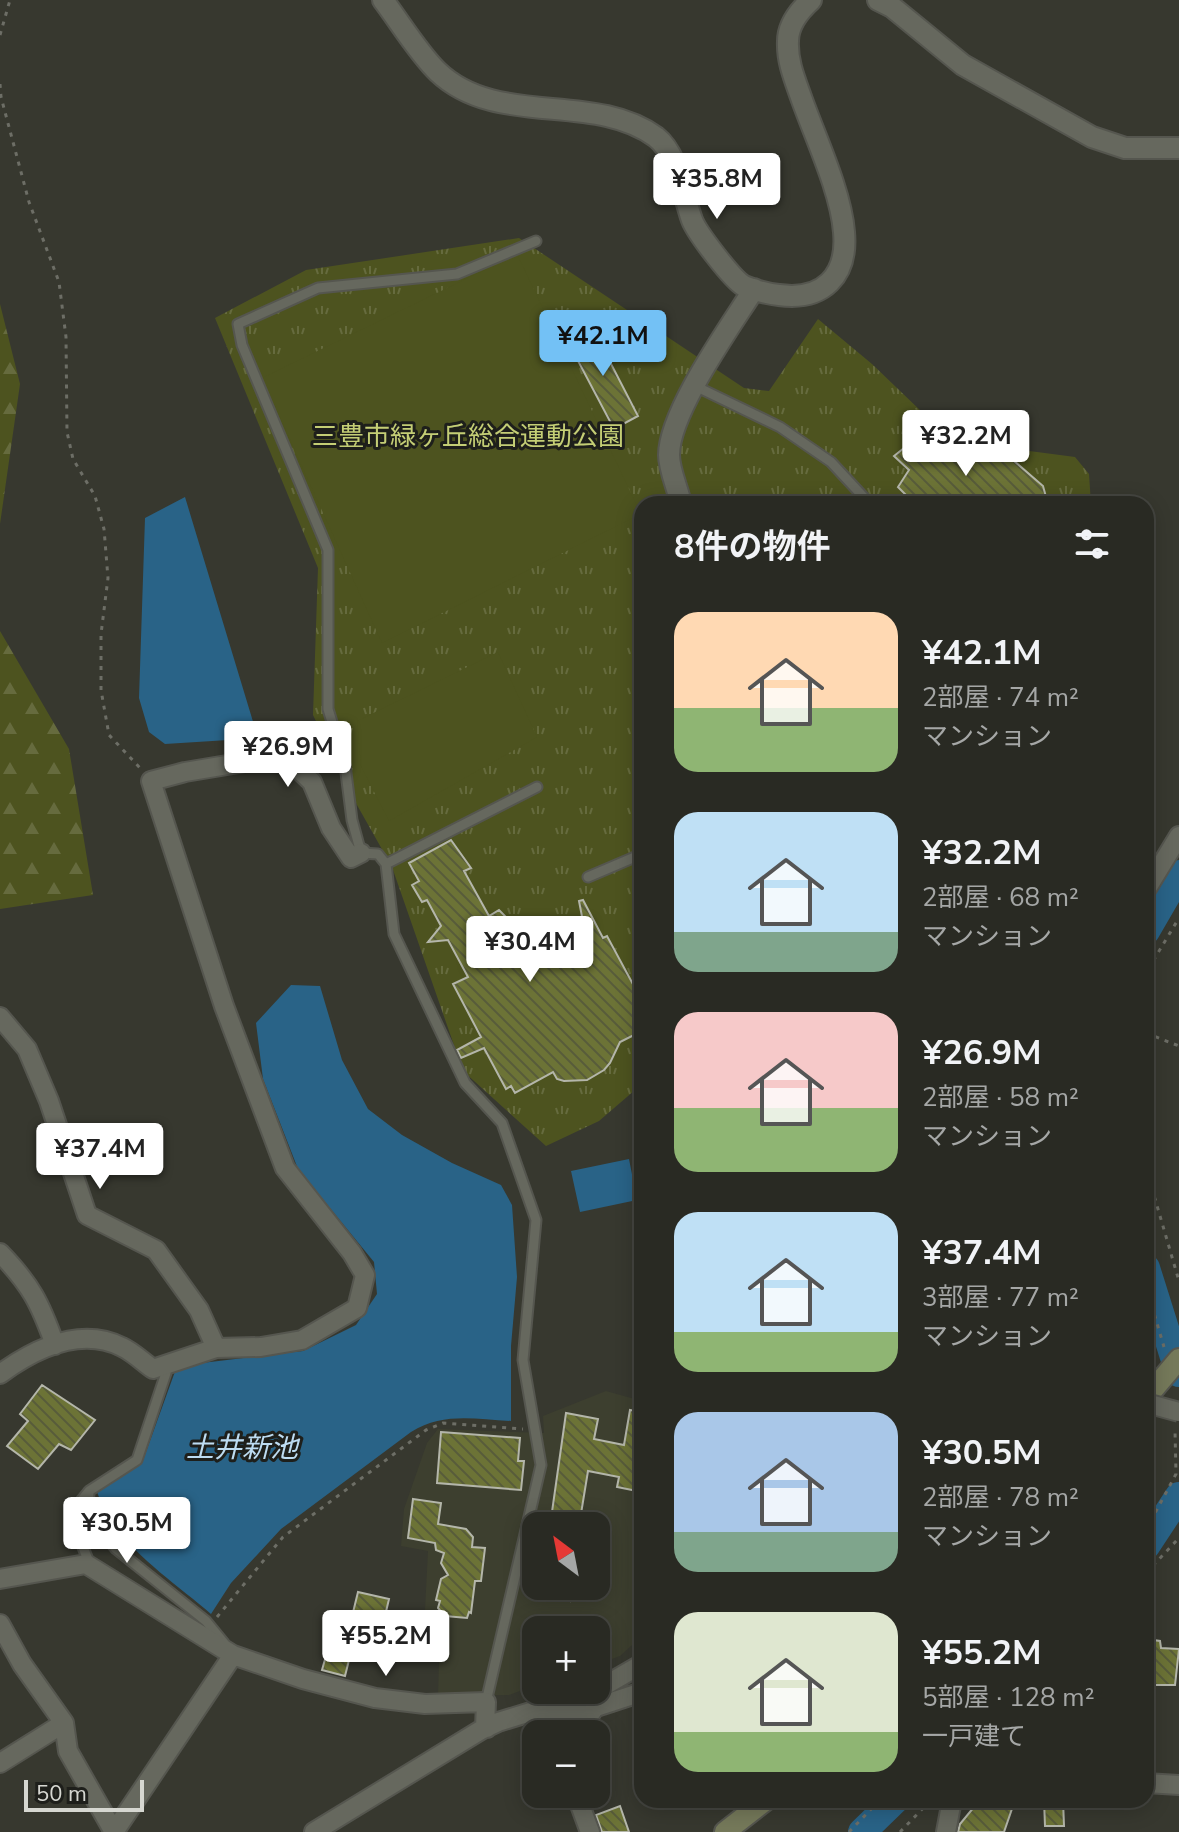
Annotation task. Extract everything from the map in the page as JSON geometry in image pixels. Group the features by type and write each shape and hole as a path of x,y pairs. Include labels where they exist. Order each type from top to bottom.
{"main road":[{"path":"1154,1390 1175,1364"},
{"path":"725,1832 756,1808"}],"street":[{"path":"383,0 438,72 476,95 509,104 616,119 659,139 672,160 693,223 705,244 741,285 779,295 804,296 823,289 835,278 843,258 844,232 837,202 790,65 788,38 796,18 811,0"},
{"path":"878,0 892,7 963,65 1092,137 1125,148 1179,148"},
{"path":"679,496 669,456 679,413 754,289"},
{"path":"0,1374 20,1360 55,1345 94,1340 121,1346 153,1369 216,1348 261,1347 302,1340 357,1308 365,1275 352,1253 285,1168 224,1006 151,781 245,762 290,761 312,782 331,828 351,858 361,853"},
{"path":"1154,877 1179,836"},
{"path":"0,1017 27,1049 49,1101 87,1215 156,1250 199,1310 216,1348"},
{"path":"0,1253 24,1278 39,1302 55,1345"},
{"path":"1154,1403 1179,1412"},
{"path":"0,1579 86,1564 233,1655 303,1679 375,1698 425,1704 486,1702 486,1728"},
{"path":"0,1624 22,1664 64,1723 68,1751 114,1832 233,1655"},
{"path":"314,1832 486,1728 592,1693 634,1669"},
{"path":"486,1728 584,1711 634,1695"},
{"path":"586,1720 595,1707"},
{"path":"0,1763 64,1723"},
{"path":"1154,1783 1179,1785"},
{"path":"581,1808 590,1832"},
{"path":"946,1832 950,1808"}],"lane":[{"path":"486,1702 541,1465 523,1360 536,1220 502,1123 465,1083 394,934 386,864 378,854 361,853 352,820 345,765 328,709 328,550 242,345 238,324 318,288 457,274 536,241"},
{"path":"695,386 780,427 831,462 863,496"},
{"path":"386,864 537,787"},
{"path":"588,877 634,857"},
{"path":"92,1568 79,1537 76,1507 89,1491 137,1460 166,1373 164,1364"},
{"path":"89,1491 88,1516 116,1549 209,1626 233,1655"}],"path":[{"path":"0,35 10,0"},
{"path":"0,84 29,202 59,282 66,337 67,432 73,459 95,496 104,529 108,578 101,634 101,690 109,735 151,781"},
{"path":"1154,959 1179,918"},
{"path":"1154,1036 1179,1046"},
{"path":"1154,1195 1179,1281"},
{"path":"209,1626 283,1537 426,1430 443,1423 537,1430"},
{"path":"1154,1565 1179,1538"},
{"path":"849,1832 872,1808"},
{"path":"900,1832 923,1808"}],"shaded area":[{"path":"606,1391 634,1399 634,1643 620,1656 610,1660 610,1616 522,1616 522,1690 509,1695 438,1696 440,1627 425,1610 428,1551 401,1546 404,1509 427,1443 438,1429 544,1433 543,1416"}],"green space":[{"name":"三豊市緑ヶ丘総合運動公園","path":"519,238 744,388 769,391 818,319 872,364 923,413 967,443 1075,457 1089,474 1090,496 634,496 634,1091 599,1121 546,1146 463,1071 392,867 357,805 313,715 318,568 215,318 306,270"},
{"path":"517,254 634,499 634,517 382,643 262,378"},
{"path":"0,304 20,384 0,524"},
{"path":"0,631 69,749 93,895 0,909"},
{"path":"498,652 537,737 389,821 361,766 357,721"}],"water":[{"path":"185,497 258,738 165,744 149,732 139,698 145,518"},
{"name":"土井新池","path":"291,985 320,986 342,1060 368,1109 402,1135 452,1163 501,1185 512,1205 517,1277 511,1346 511,1421 447,1419 411,1432 281,1529 231,1583 211,1614 130,1545 105,1511 97,1492 142,1463 177,1366 303,1351 356,1325 377,1294 374,1262 298,1169 263,1079 256,1023"},
{"path":"629,1159 634,1201 580,1212 571,1171"}],"building":[{"path":"592,327 638,416 614,429 567,340"},
{"path":"919,436 942,460 984,448 1006,454 1043,486 1046,496 907,496 898,487 909,470 894,456"},
{"path":"451,840 471,868 464,871 489,916 499,910 515,933 510,966 584,927 579,901 583,900 634,986 634,1035 620,1042 604,1070 587,1080 564,1081 557,1079 553,1072 515,1093 511,1086 506,1089 484,1048 461,1058 457,1050 481,1037 453,984 468,977 448,940 428,942 441,926 427,900 422,902 412,885 419,881 409,863"},
{"path":"42,1385 95,1420 71,1450 59,1444 38,1469 7,1446 28,1421 20,1414"},
{"path":"630,1410 634,1411 634,1490 617,1487 619,1477 588,1471 581,1512 552,1512 566,1413 598,1419 594,1439 624,1445"},
{"path":"441,1432 520,1438 518,1461 524,1461 521,1490 437,1483"},
{"path":"413,1499 441,1503 438,1524 466,1529 473,1537 472,1547 485,1548 481,1581 475,1581 471,1613 467,1618 445,1616 438,1608 440,1601 436,1600 441,1579 448,1575 441,1563 444,1553 436,1550 435,1543 408,1538"},
{"path":"358,1592 389,1599 381,1633 371,1630 367,1650 352,1648 345,1676 322,1670 333,1631 348,1633"},
{"path":"1154,1640 1160,1641 1161,1648 1179,1649 1175,1685 1154,1685"},
{"path":"620,1806 629,1832 602,1832 596,1815"},
{"path":"973,1808 1012,1808 1004,1832 958,1832 960,1824"},
{"path":"1044,1808 1063,1808 1064,1826 1045,1826"}],"waterway":[{"path":"1154,917 1179,874"},
{"path":"1154,1293 1179,1373"},
{"path":"1154,1534 1179,1496"},
{"path":"862,1832 887,1808"}]}
